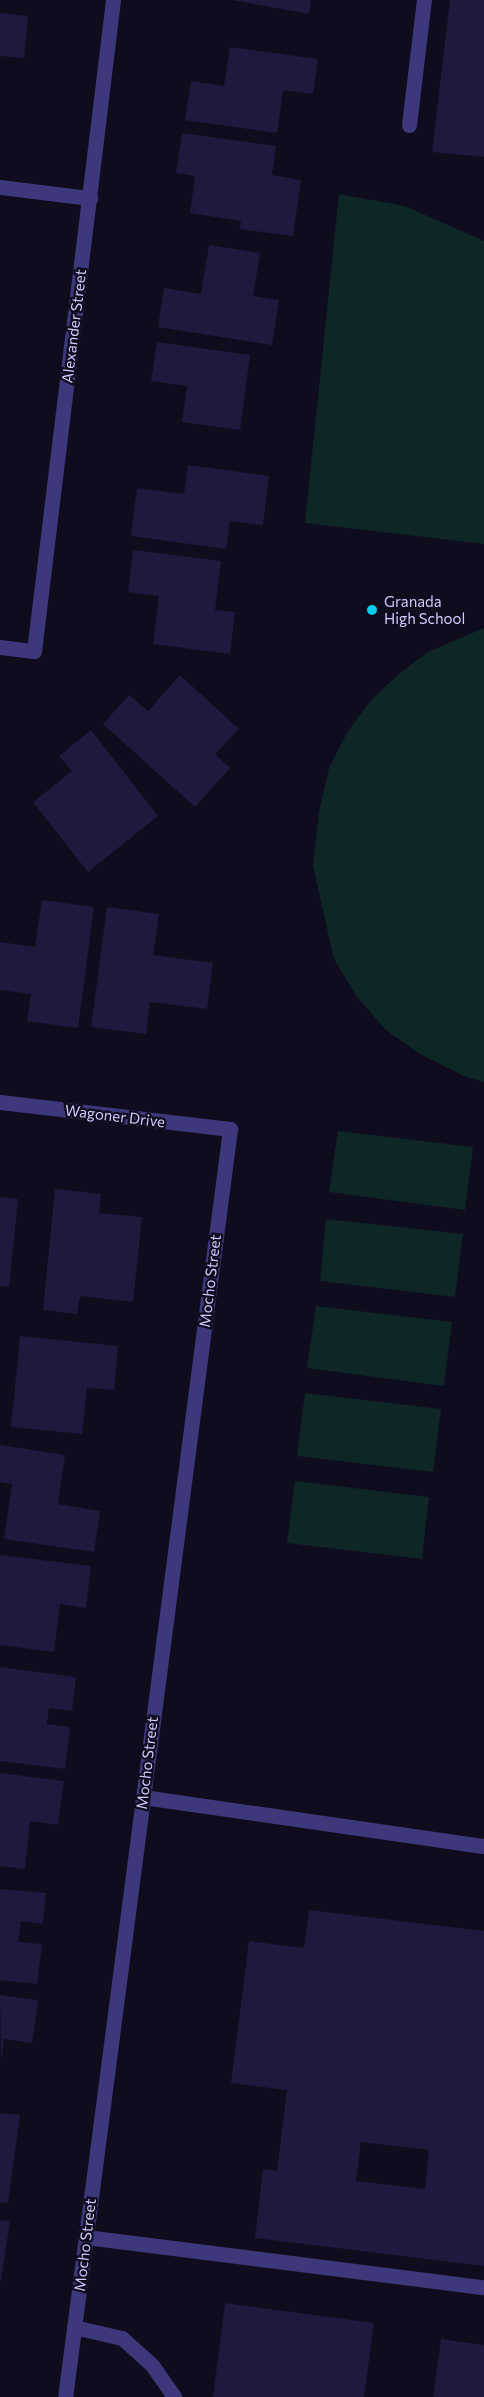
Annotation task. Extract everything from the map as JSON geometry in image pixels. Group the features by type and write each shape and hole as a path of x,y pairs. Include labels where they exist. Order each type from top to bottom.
{"street":[{"name":"Alexander Street","path":"0,647 34,651 113,0"},
{"path":"409,125 424,0"},
{"path":"0,187 90,198"},
{"name":"Wagoner Drive","path":"0,1102 230,1129"},
{"name":"Mocho Street","path":"65,2397 230,1129"},
{"path":"143,1797 484,1846"},
{"path":"86,2237 484,2287"},
{"path":"74,2327 122,2338 152,2365 174,2397"}],"green space":[{"path":"339,194 405,206 484,241 484,544 305,523"},
{"path":"484,628 484,1082 464,1076 420,1054 386,1030 357,997 334,959 313,866 319,812 329,768 348,731 372,699 400,673 428,652"},
{"path":"338,1131 473,1147 465,1210 329,1192"},
{"path":"326,1219 463,1234 455,1297 320,1281"},
{"path":"316,1306 452,1322 444,1386 307,1368"},
{"path":"305,1393 441,1409 433,1472 297,1456"},
{"path":"295,1481 429,1497 422,1559 287,1543"}],"building":[{"path":"232,0 311,0 309,14"},
{"path":"450,0 484,0 484,157 432,152"},
{"path":"0,13 28,16 24,58 0,56"},
{"path":"230,47 318,59 313,94 283,90 277,133 185,120 191,81 224,86"},
{"path":"182,133 276,146 272,175 301,180 293,236 239,229 241,221 190,213 195,176 176,173"},
{"path":"209,245 260,253 253,296 279,300 272,345 158,327 164,288 201,294"},
{"path":"157,342 250,355 240,430 182,422 187,386 151,381"},
{"path":"188,465 269,476 263,525 230,521 226,549 131,536 137,488 184,494"},
{"path":"133,550 221,561 215,610 235,612 230,654 153,644 159,596 128,592"},
{"path":"180,675 239,729 215,754 230,768 195,807 103,724 129,695 148,711"},
{"path":"91,730 158,816 88,872 33,802 72,771 59,756"},
{"path":"42,900 94,907 78,1028 27,1021 31,994 0,990 0,942 35,947"},
{"path":"107,907 159,914 153,955 213,963 207,1009 150,1002 146,1034 91,1027"},
{"path":"55,1189 101,1194 99,1213 142,1217 133,1302 80,1296 77,1314 43,1310"},
{"path":"0,1197 18,1199 9,1287 0,1286"},
{"path":"20,1336 118,1346 114,1390 87,1388 82,1434 11,1427"},
{"path":"0,1445 65,1455 58,1504 100,1511 94,1552 4,1539 12,1484 0,1482"},
{"path":"0,1555 91,1566 86,1608 60,1604 54,1652 0,1645"},
{"path":"0,1667 76,1677 72,1711 49,1708 47,1724 70,1727 65,1769 0,1761"},
{"path":"0,1773 64,1781 58,1825 30,1821 25,1869 0,1866"},
{"path":"0,1889 46,1893 43,1924 21,1921 18,1942 42,1944 37,1984 0,1980"},
{"path":"309,1910 484,1931 484,2266 255,2238 263,2169 277,2171 287,2090 231,2083 249,1941 304,1948","holes":["361,2142 429,2150 425,2189 356,2181"]},
{"path":"0,1995 38,2000 32,2043 4,2039 1,2061"},
{"path":"0,2113 20,2115 8,2203 0,2202"},
{"path":"0,2220 10,2221 1,2281 0,2281"},
{"path":"225,2303 374,2323 364,2397 213,2397"},
{"path":"441,2339 484,2345 484,2397 433,2397"}],"place":[{"name":"Granada High School","path":"372,610"}]}
